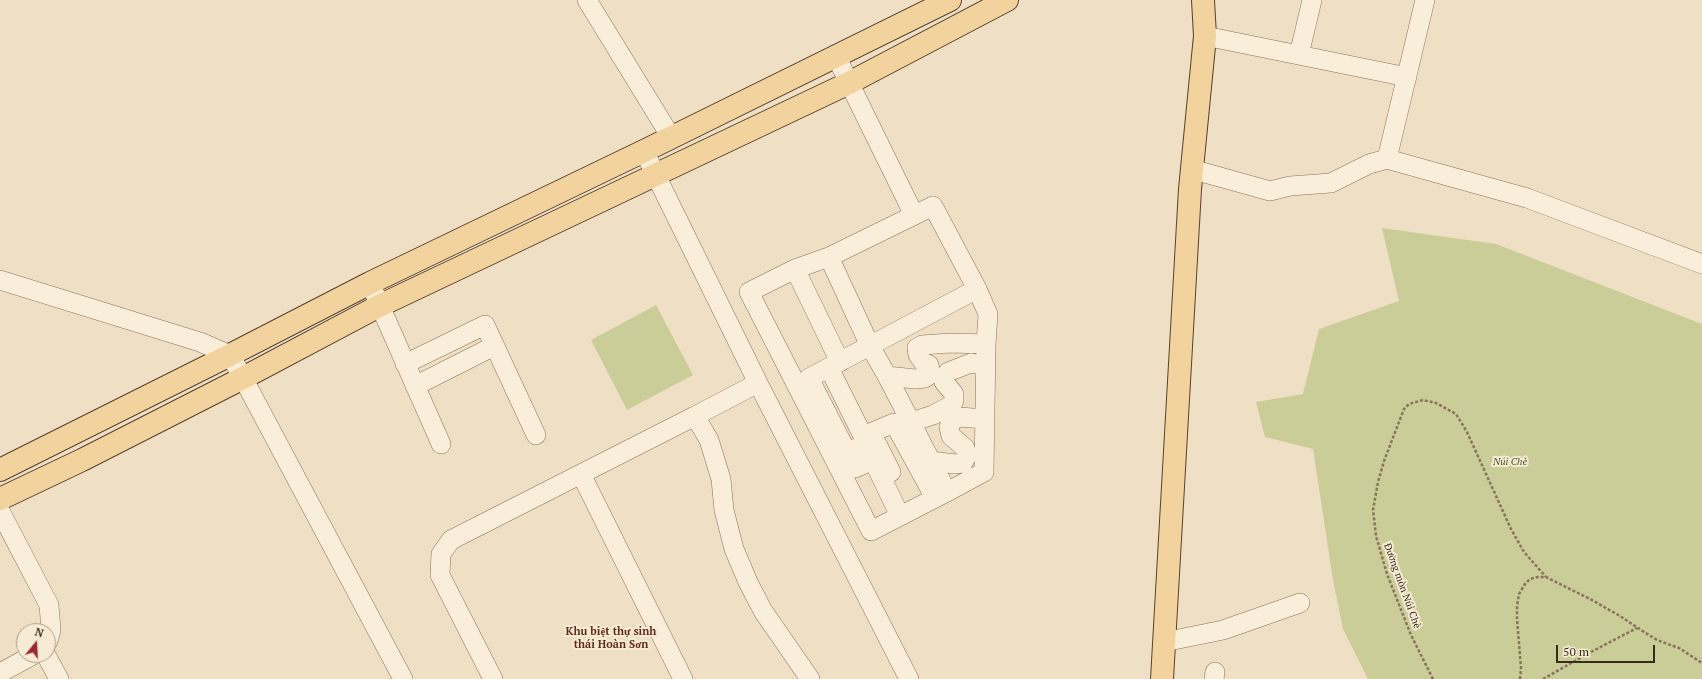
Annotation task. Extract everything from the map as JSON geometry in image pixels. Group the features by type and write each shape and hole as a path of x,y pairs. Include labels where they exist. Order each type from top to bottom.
{"main road":[{"path":"0,470 370,283 644,151 950,0"},
{"path":"0,499 82,460 243,378 379,306 849,83 1007,0"},
{"path":"1162,679 1191,169 1205,36 1203,0"}],"street":[{"path":"587,0 671,137"},
{"path":"1299,55 1312,0"},
{"path":"1387,159 1425,0"},
{"path":"1205,36 1407,77"},
{"path":"836,56 914,215"},
{"path":"644,151 758,383 908,679"},
{"path":"1191,169 1270,191 1290,186 1331,183 1369,164 1387,159 1527,198 1702,264"},
{"path":"933,206 977,289 988,314 984,419 984,472 871,531 749,292 795,269 829,257 933,206"},
{"path":"829,257 870,346 931,461 941,495"},
{"path":"795,269 829,368 863,436 894,423 941,495"},
{"path":"0,280 200,342 230,355 404,679"},
{"path":"370,283 442,444"},
{"path":"906,513 873,460 855,468 809,378 977,289"},
{"path":"405,364 485,325 536,435"},
{"path":"887,376 915,379 925,378 929,375 929,365 923,362 918,355 917,348 922,345 951,343 986,344"},
{"path":"415,386 494,346"},
{"path":"911,422 934,415 952,405 954,394 944,382 944,377 948,372 971,363 986,366"},
{"path":"493,679 440,575 441,554 451,540 758,383"},
{"path":"695,416 708,440 721,478 724,510 734,549 763,611 810,679"},
{"path":"931,461 955,464 963,463 967,455 964,448 951,436 949,427 953,420 960,417 984,419"},
{"path":"581,474 683,679"},
{"path":"0,512 49,605 50,623"},
{"path":"1164,642 1223,630 1300,603"},
{"path":"0,673 18,663"},
{"path":"50,663 59,679"}],"path":[{"name":"Đường mòn Núi Chè","path":"1433,679 1411,635 1387,574 1376,536 1373,510 1384,460 1404,410 1409,404 1422,400 1436,403 1456,414 1467,432 1511,529 1524,552 1546,577 1602,606 1657,640 1679,648 1702,663"},
{"path":"1520,679 1521,661 1517,619 1519,594 1524,584 1530,579 1546,577"},
{"path":"1543,679 1589,652 1638,628"}],"green space":[{"name":"Núi Chè","path":"1382,228 1496,244 1702,324 1702,679 1368,679 1343,629 1333,580 1313,449 1265,437 1256,402 1303,394 1319,329 1399,301"},
{"path":"656,305 693,375 627,410 591,340"}],"district":[{"name":"Khu biệt thự sinh thái Hoàn Sơn","path":"611,638"}]}
